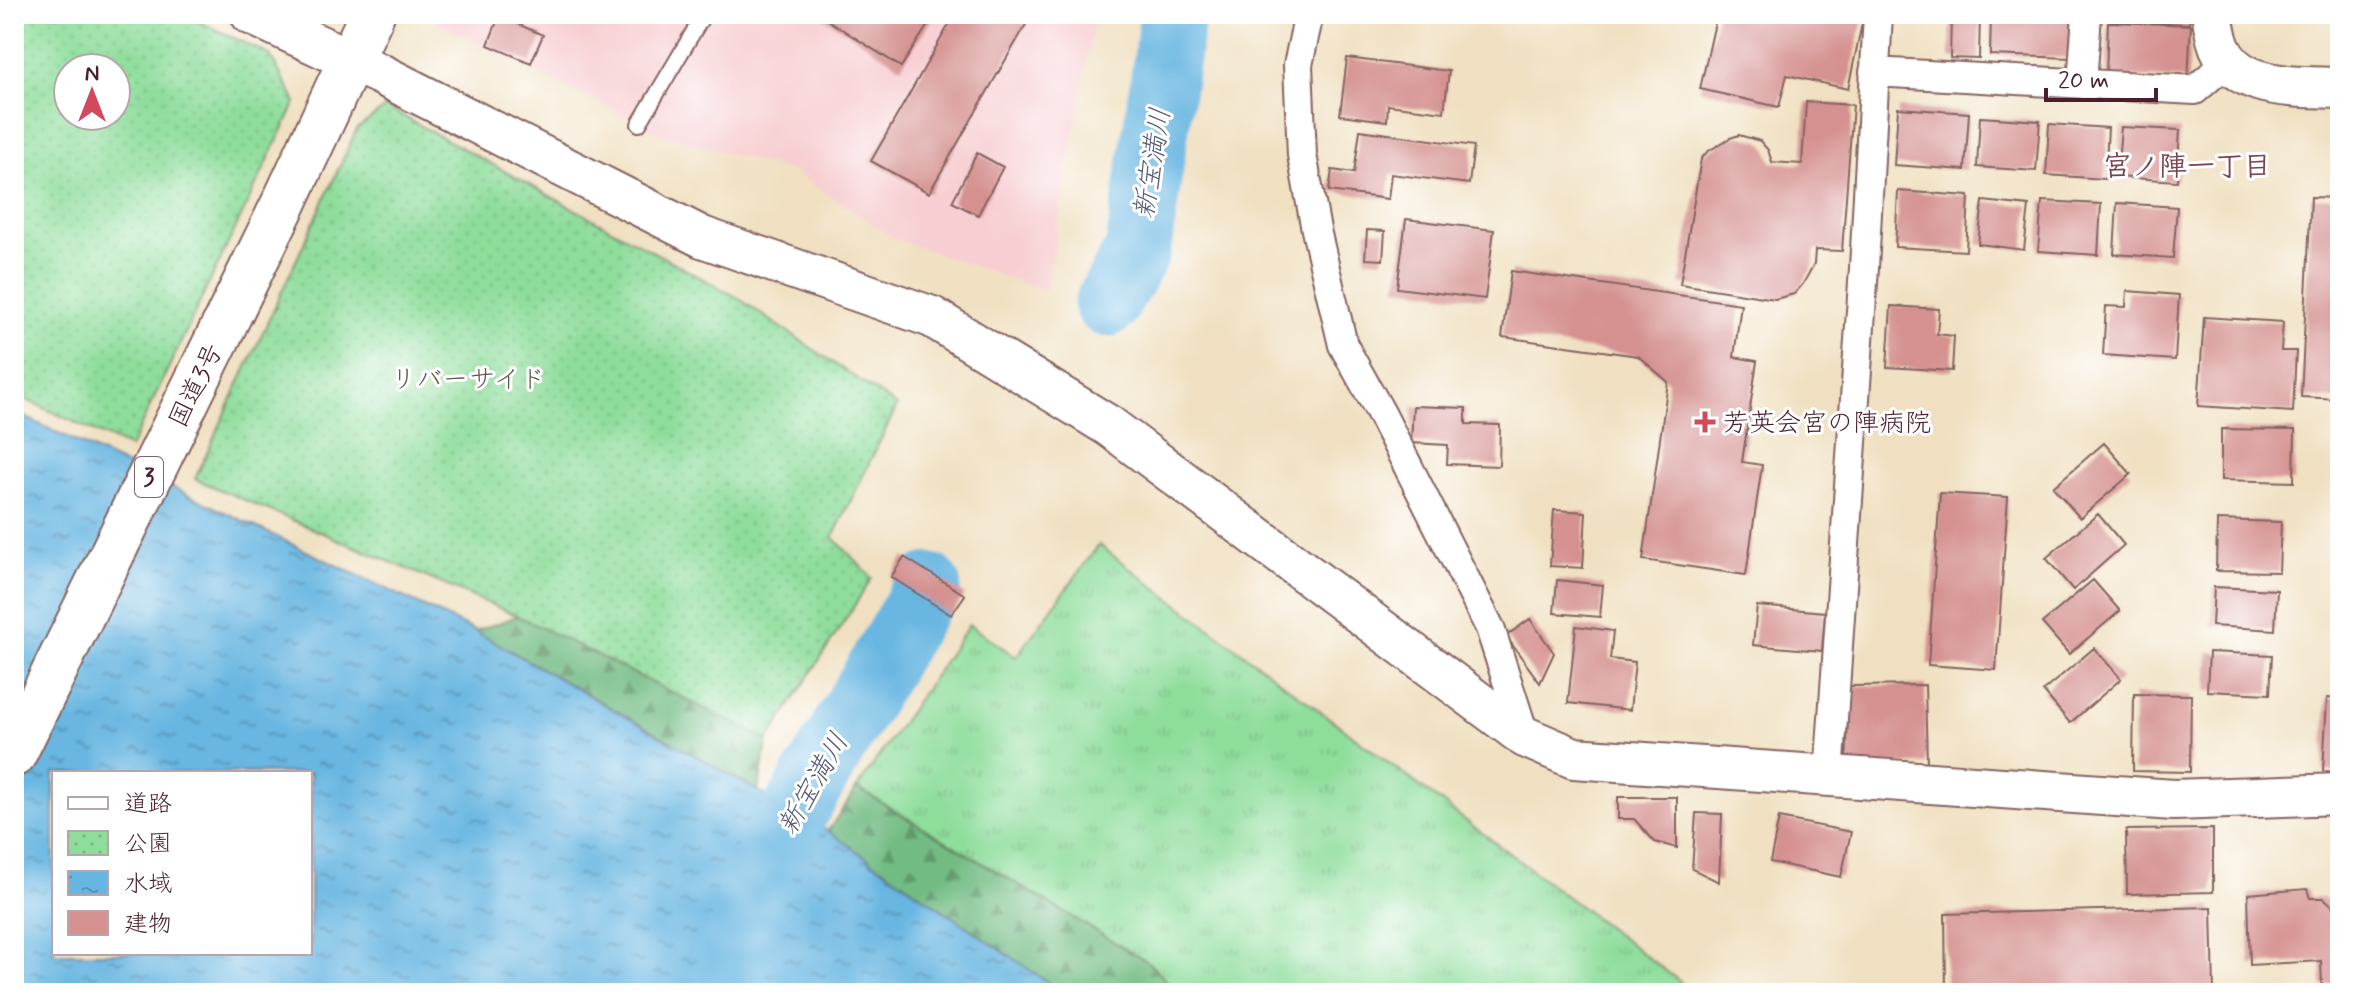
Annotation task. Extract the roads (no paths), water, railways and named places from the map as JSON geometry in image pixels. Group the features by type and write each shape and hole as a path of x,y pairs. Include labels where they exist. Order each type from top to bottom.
{"highway":[{"name":"国道3号","path":"14,754 285,201 372,14"}],"street":[{"path":"251,14 351,60 702,237 932,317 1109,426 1525,737 1574,758 2174,800 2340,794"},
{"path":"1309,14 1298,65 1302,155 1343,345 1490,628 1525,737"},
{"path":"1829,776 1878,14"},
{"path":"2082,84 2087,14"},
{"path":"2213,14 2218,44 2227,62 2247,76 2272,84 2340,88"},
{"path":"1874,72 2195,90 2227,62"}],"lane":[{"path":"639,124 704,14"}],"water":[{"path":"14,412 475,631 828,831 1063,993 14,993"}],"waterway":[{"name":"新宝満川","path":"1107,304 1138,250 1173,14"},
{"name":"新宝満川","path":"730,993 751,886 928,586"}],"place":[{"name":"芳英会宮の陣病院","path":"1705,422"}],"district":[{"name":"宮ノ陣一丁目","path":"2187,165"}],"park label":[{"name":"リバーサイド","path":"468,378"}]}
